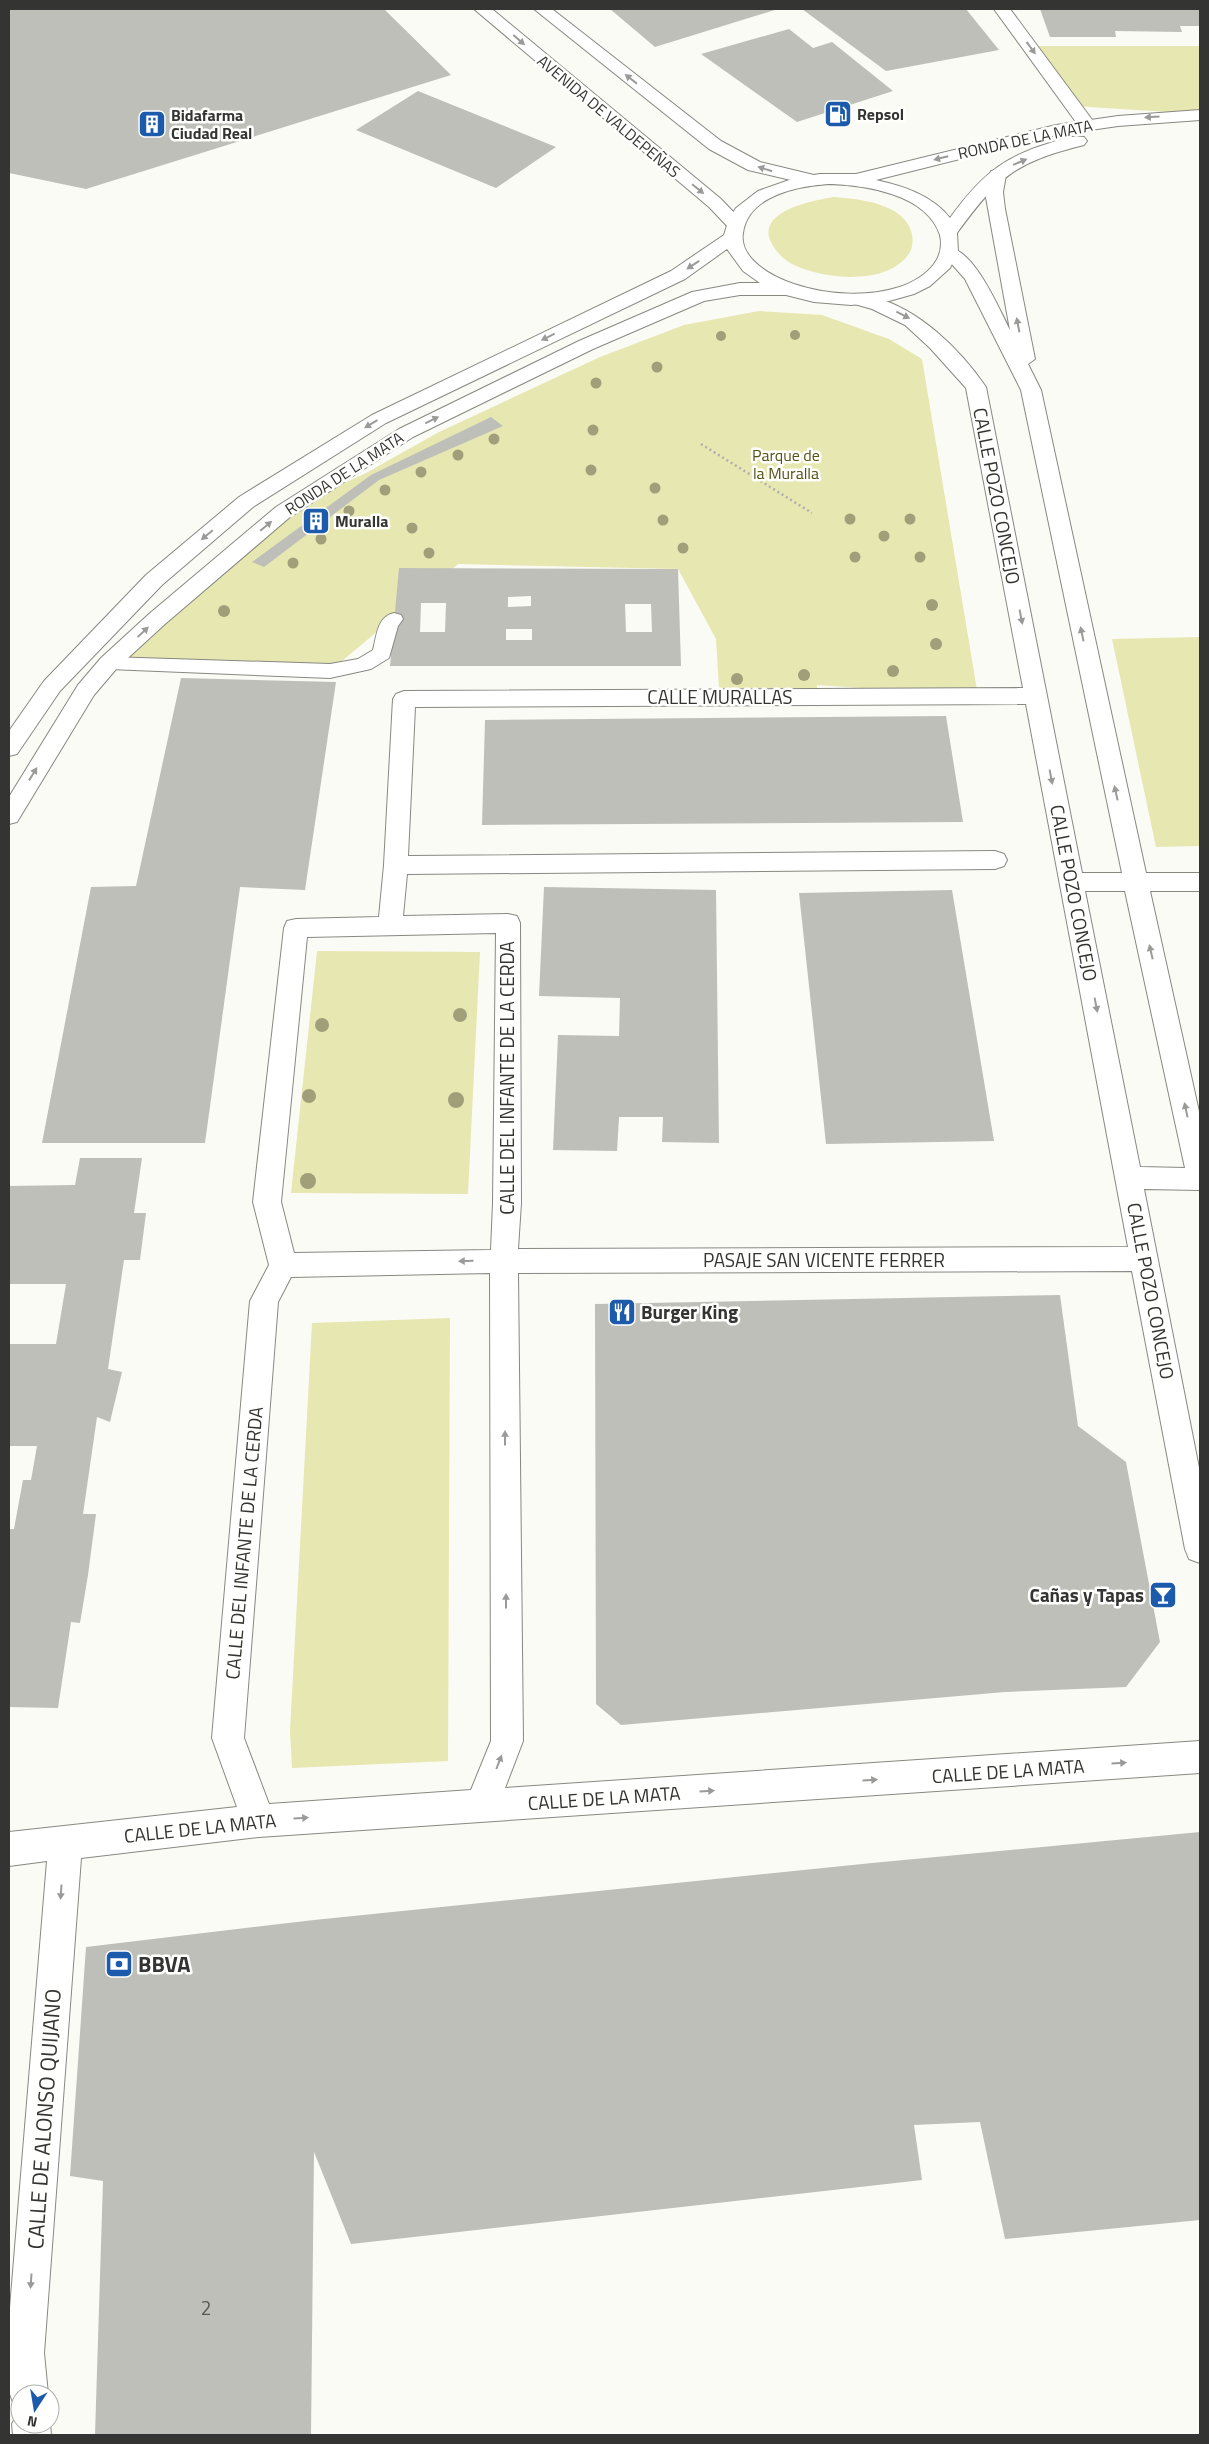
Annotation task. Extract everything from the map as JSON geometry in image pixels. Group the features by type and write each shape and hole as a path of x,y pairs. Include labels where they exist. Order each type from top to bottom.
{"main road":[{"name":"AVENIDA DE VALDEPEÑAS","path":"482,9 715,203 734,230"},
{"path":"542,9 714,145 754,166 812,180"},
{"path":"1002,9 1087,125"},
{"name":"RONDA DE LA MATA","path":"852,180 1036,134 1134,118 1200,114"},
{"name":"RONDA DE LA MATA","path":"949,242 997,175 1012,165 1062,144 1147,130 1200,128"},
{"path":"997,175 994,192 996,209 1031,390 1200,1175"},
{"path":"949,242 940,270 919,284 891,295 858,299 834,299 788,289 765,279 748,266 737,252 734,230 745,208 762,196 785,186 812,180 852,180 886,186 915,197 937,213 949,242 973,277 1031,390"},
{"name":"RONDA DE LA MATA","path":"9,748 52,686 154,580 246,502 379,419 678,275 734,230"},
{"name":"RONDA DE LA MATA","path":"9,816 86,690 109,663 157,619 283,512 406,433 586,345 699,296 740,289 788,289"},
{"name":"CALLE POZO CONCEJO","path":"858,299 882,304 924,329 976,387 1200,1549"},
{"name":"CALLE MURALLAS","path":"396,865 404,699 1036,696"},
{"path":"390,926 396,865 995,860"},
{"path":"1072,882 1200,882"},
{"name":"CALLE DEL INFANTE DE LA CERDA","path":"258,1821 228,1738 264,1300 283,1264 267,1202 296,928 508,924 507,1203 504,1261 507,1741 481,1807"},
{"path":"1129,1178 1200,1179"},
{"name":"PASAJE SAN VICENTE FERRER","path":"504,1261 1144,1259"},
{"path":"283,1264 504,1261"},
{"name":"CALLE DE LA MATA","path":"9,1849 258,1821 1200,1757"},
{"name":"CALLE DE ALONSO QUIJANO","path":"28,2384 26,2353 65,1844"}],"lane":[{"path":"109,663 330,671 364,664 382,653 389,624 394,619"}],"path":[{"path":"701,444 812,513"}],"green space":[{"path":"1029,46 1200,46 1200,114 1073,106"},
{"path":"834,197 868,201 891,209 900,215 908,224 912,234 912,245 908,255 898,265 885,272 854,277 821,274 794,265 784,259 772,244 768,233 771,223 778,215 801,204"},
{"name":"Parque de la Muralla","path":"759,311 822,315 889,339 922,359 978,696 817,685 817,688 719,688 716,639 678,569 458,564 330,671 109,663 283,512 366,473 439,432 600,357 684,325"},
{"path":"1200,637 1200,846 1156,847 1112,639"},
{"path":"317,951 480,952 468,1194 291,1193"},
{"path":"450,1318 448,1761 292,1768 290,1731 312,1323"}],"building":[{"name":"Bidafarma Ciudad Real","path":"9,9 384,9 451,75 86,189 9,173"},
{"path":"610,9 778,9 655,47"},
{"path":"802,9 966,9 999,50 886,71"},
{"path":"1040,9 1200,9 1200,26 1180,26 1182,32 1115,31 1116,37 1050,37"},
{"path":"789,29 813,48 832,42 893,91 797,122 701,54"},
{"path":"418,91 556,147 496,188 356,130"},
{"name":"Muralla","path":"491,417 503,426 379,480 264,567 252,562 371,475"},
{"path":"399,568 678,569 681,666 390,666","holes":["531,596 531,606 508,607 508,597","421,603 446,603 445,632 420,632","625,604 651,604 652,632 626,632","506,629 532,629 532,640 506,640"]},
{"path":"181,678 336,682 305,890 240,887 205,1143 42,1143 91,887 136,886"},
{"path":"946,716 963,822 482,825 485,720"},
{"path":"544,887 716,890 719,1143 662,1142 663,1117 619,1117 617,1151 553,1150 558,1035 619,1036 620,998 539,996"},
{"path":"952,890 994,1141 826,1144 799,893"},
{"path":"80,1158 142,1158 134,1213 146,1213 140,1260 124,1260 108,1369 122,1372 110,1422 97,1417 83,1514 96,1514 88,1575 80,1623 71,1622 58,1708 9,1707 9,1529 14,1529 23,1480 31,1480 37,1446 9,1446 9,1344 56,1344 66,1284 9,1284 9,1186 75,1185"},
{"path":"1060,1295 1078,1426 1126,1462 1160,1642 1126,1687 1005,1692 621,1725 596,1704 595,1304"},
{"path":"1200,1832 1200,2220 1005,2239 980,2122 914,2125 922,2180 351,2244 314,2152 311,2435 95,2435 103,2181 70,2176 86,1947 314,1920 872,1863"}],"place":[{"name":"Repsol","path":"838,114"},
{"name":"Bidafarma Ciudad Real","path":"152,124"},
{"name":"Muralla","path":"316,521"},
{"name":"Burger King","path":"622,1312"},
{"name":"Cañas y Tapas","path":"1163,1595"},
{"name":"BBVA","path":"119,1964"}]}
